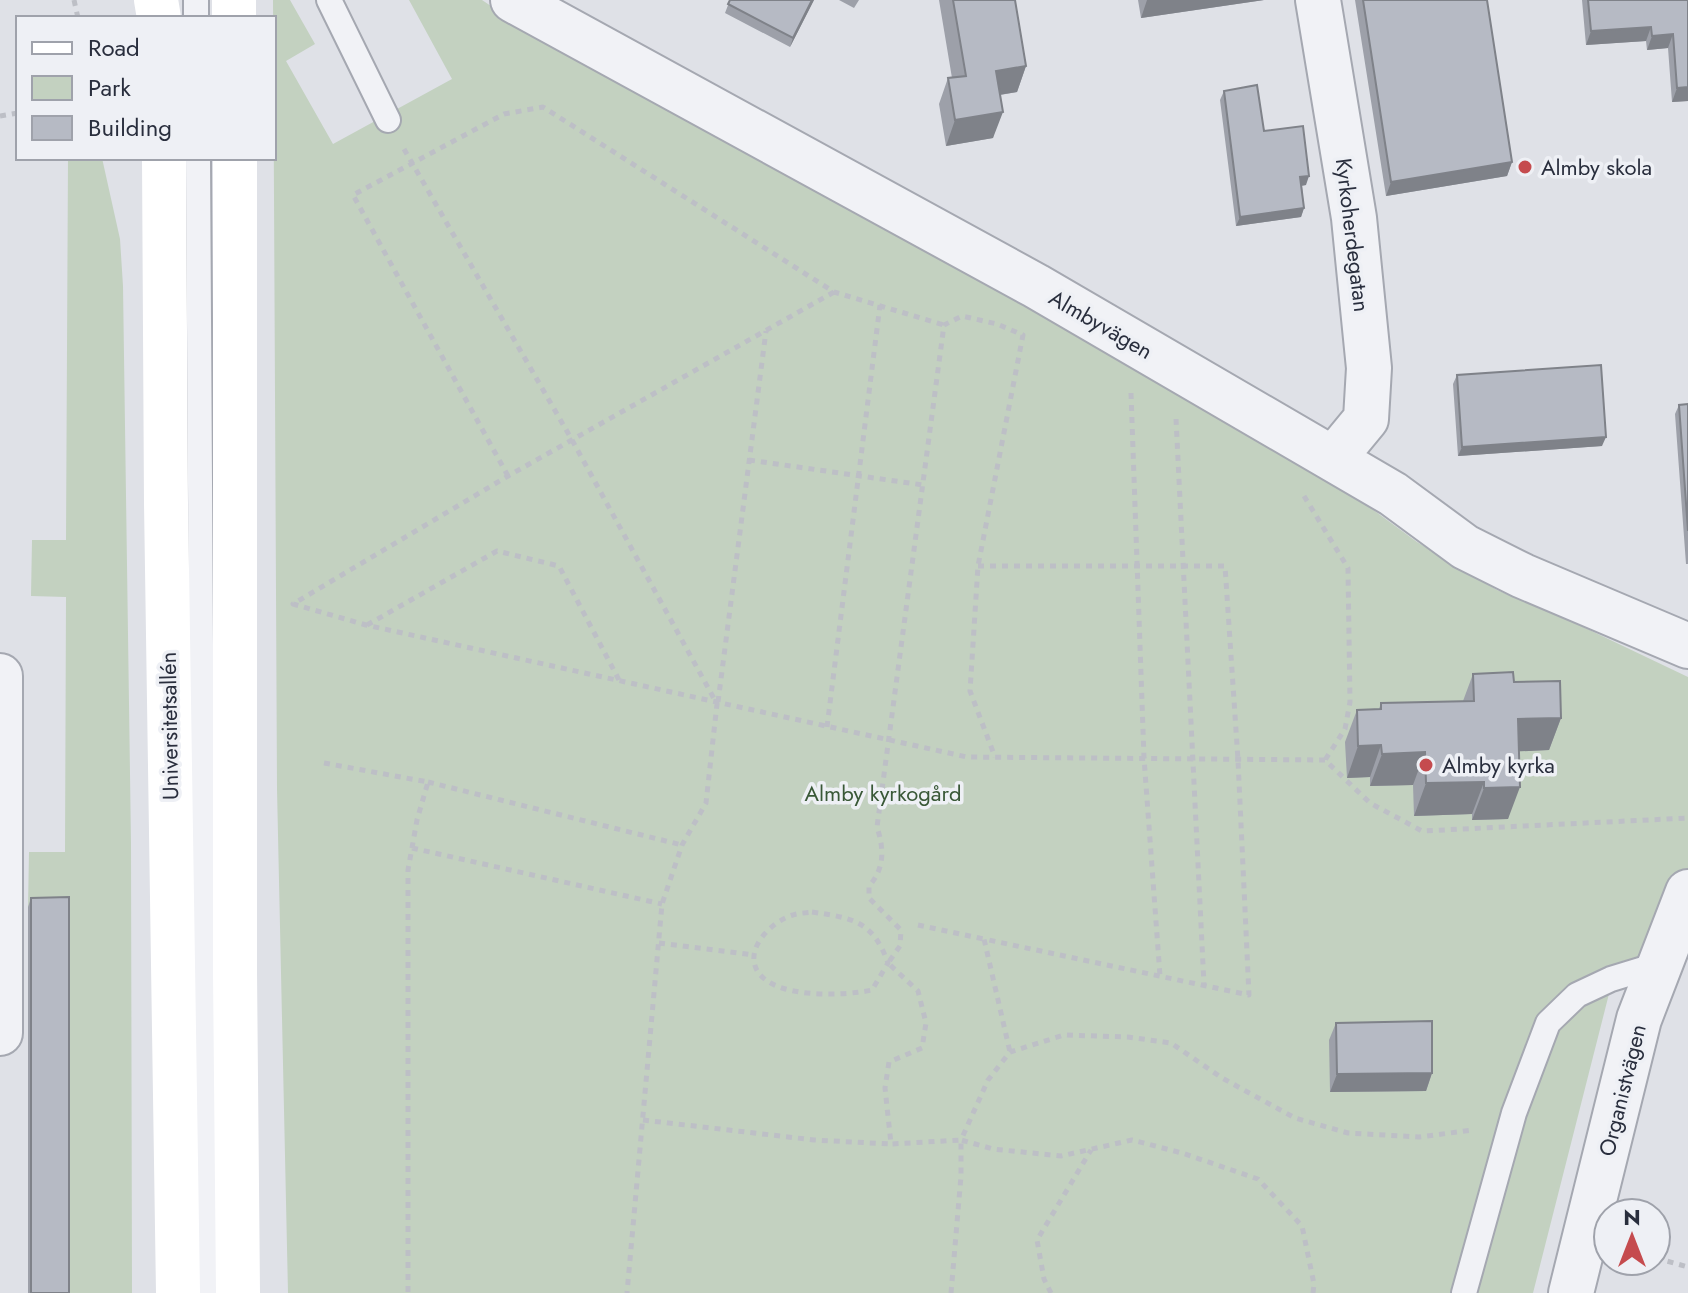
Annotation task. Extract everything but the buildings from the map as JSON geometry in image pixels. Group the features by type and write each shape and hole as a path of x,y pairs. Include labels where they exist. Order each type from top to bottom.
{"main road":[{"name":"Universitetsallén","path":"164,160 178,1293"},
{"path":"235,160 238,1293"}],"street":[{"name":"Almbyvägen","path":"513,0 1036,286 1393,494 1465,547 1523,576 1688,646"},
{"name":"Kyrkoherdegatan","path":"1318,0 1354,218 1369,368 1366,419 1333,459"},
{"path":"0,676 0,1033"},
{"name":"Organistvägen","path":"1571,1293 1639,1019 1688,892"}],"lane":[{"path":"329,0 388,120"},
{"path":"198,160 205,1293"},
{"path":"1464,1293 1514,1113 1548,1023 1577,995 1611,979 1660,964"}],"path":[{"path":"508,476 353,195 504,114 543,107 834,292 944,325 962,316 997,324 1037,341"},
{"path":"388,120 572,440 717,704"},
{"path":"995,757 970,691 978,566 1028,308 1036,286"},
{"path":"834,292 508,476 293,604 366,625 967,757 1325,760 1370,803 1422,831 1688,818"},
{"path":"827,727 880,305"},
{"path":"891,1144 885,1088 889,1062 922,1048 926,1023 918,991 888,963 880,941 866,927 840,916 812,912 793,915 775,923 761,938 754,955 758,971 774,985 802,992 852,995 872,990 888,963 900,946 901,930 869,898 869,886 878,875 882,845 877,827 944,325"},
{"path":"627,1293 662,904 682,845 706,803 767,330"},
{"path":"1142,394 1131,388 1144,758 1160,976"},
{"path":"1187,416 1175,410 1204,985"},
{"path":"749,460 923,485"},
{"path":"1302,492 1348,568 1350,702 1345,729 1325,760"},
{"path":"366,625 497,551 559,566 619,681"},
{"path":"918,925 1249,995 1225,566 978,566"},
{"path":"324,763 428,782 682,845"},
{"path":"408,1293 408,885 412,848 428,782"},
{"path":"412,848 662,904"},
{"path":"984,939 1010,1052"},
{"path":"659,943 754,955"},
{"path":"951,1293 961,1140 988,1080 1010,1052 1064,1035 1128,1037 1171,1043 1222,1078 1295,1118 1348,1133 1419,1137 1457,1133 1514,1113"},
{"path":"643,1120 814,1140 891,1144 961,1140 993,1149 1061,1156 1132,1140 1258,1179 1302,1226 1314,1284 1313,1293"},
{"path":"1051,1293 1044,1279 1037,1240 1091,1149"}],"green space":[{"name":"Almby kyrkogård","path":"273,0 290,0 315,44 286,61 333,144 452,79 409,0 482,0 512,20 1028,308 1246,421 1304,459 1417,542 1497,590 1688,677 1688,868 1652,955 1611,986 1533,1293 288,1293 277,789 276,16 273,16"},
{"path":"68,160 102,160 120,239 123,286 131,843 132,1293 66,1293 28,907 29,852 65,852 66,597 31,596 32,540 66,540"}],"place":[{"name":"Almby skola","path":"1525,167"},
{"name":"Almby kyrka","path":"1426,765"}]}
